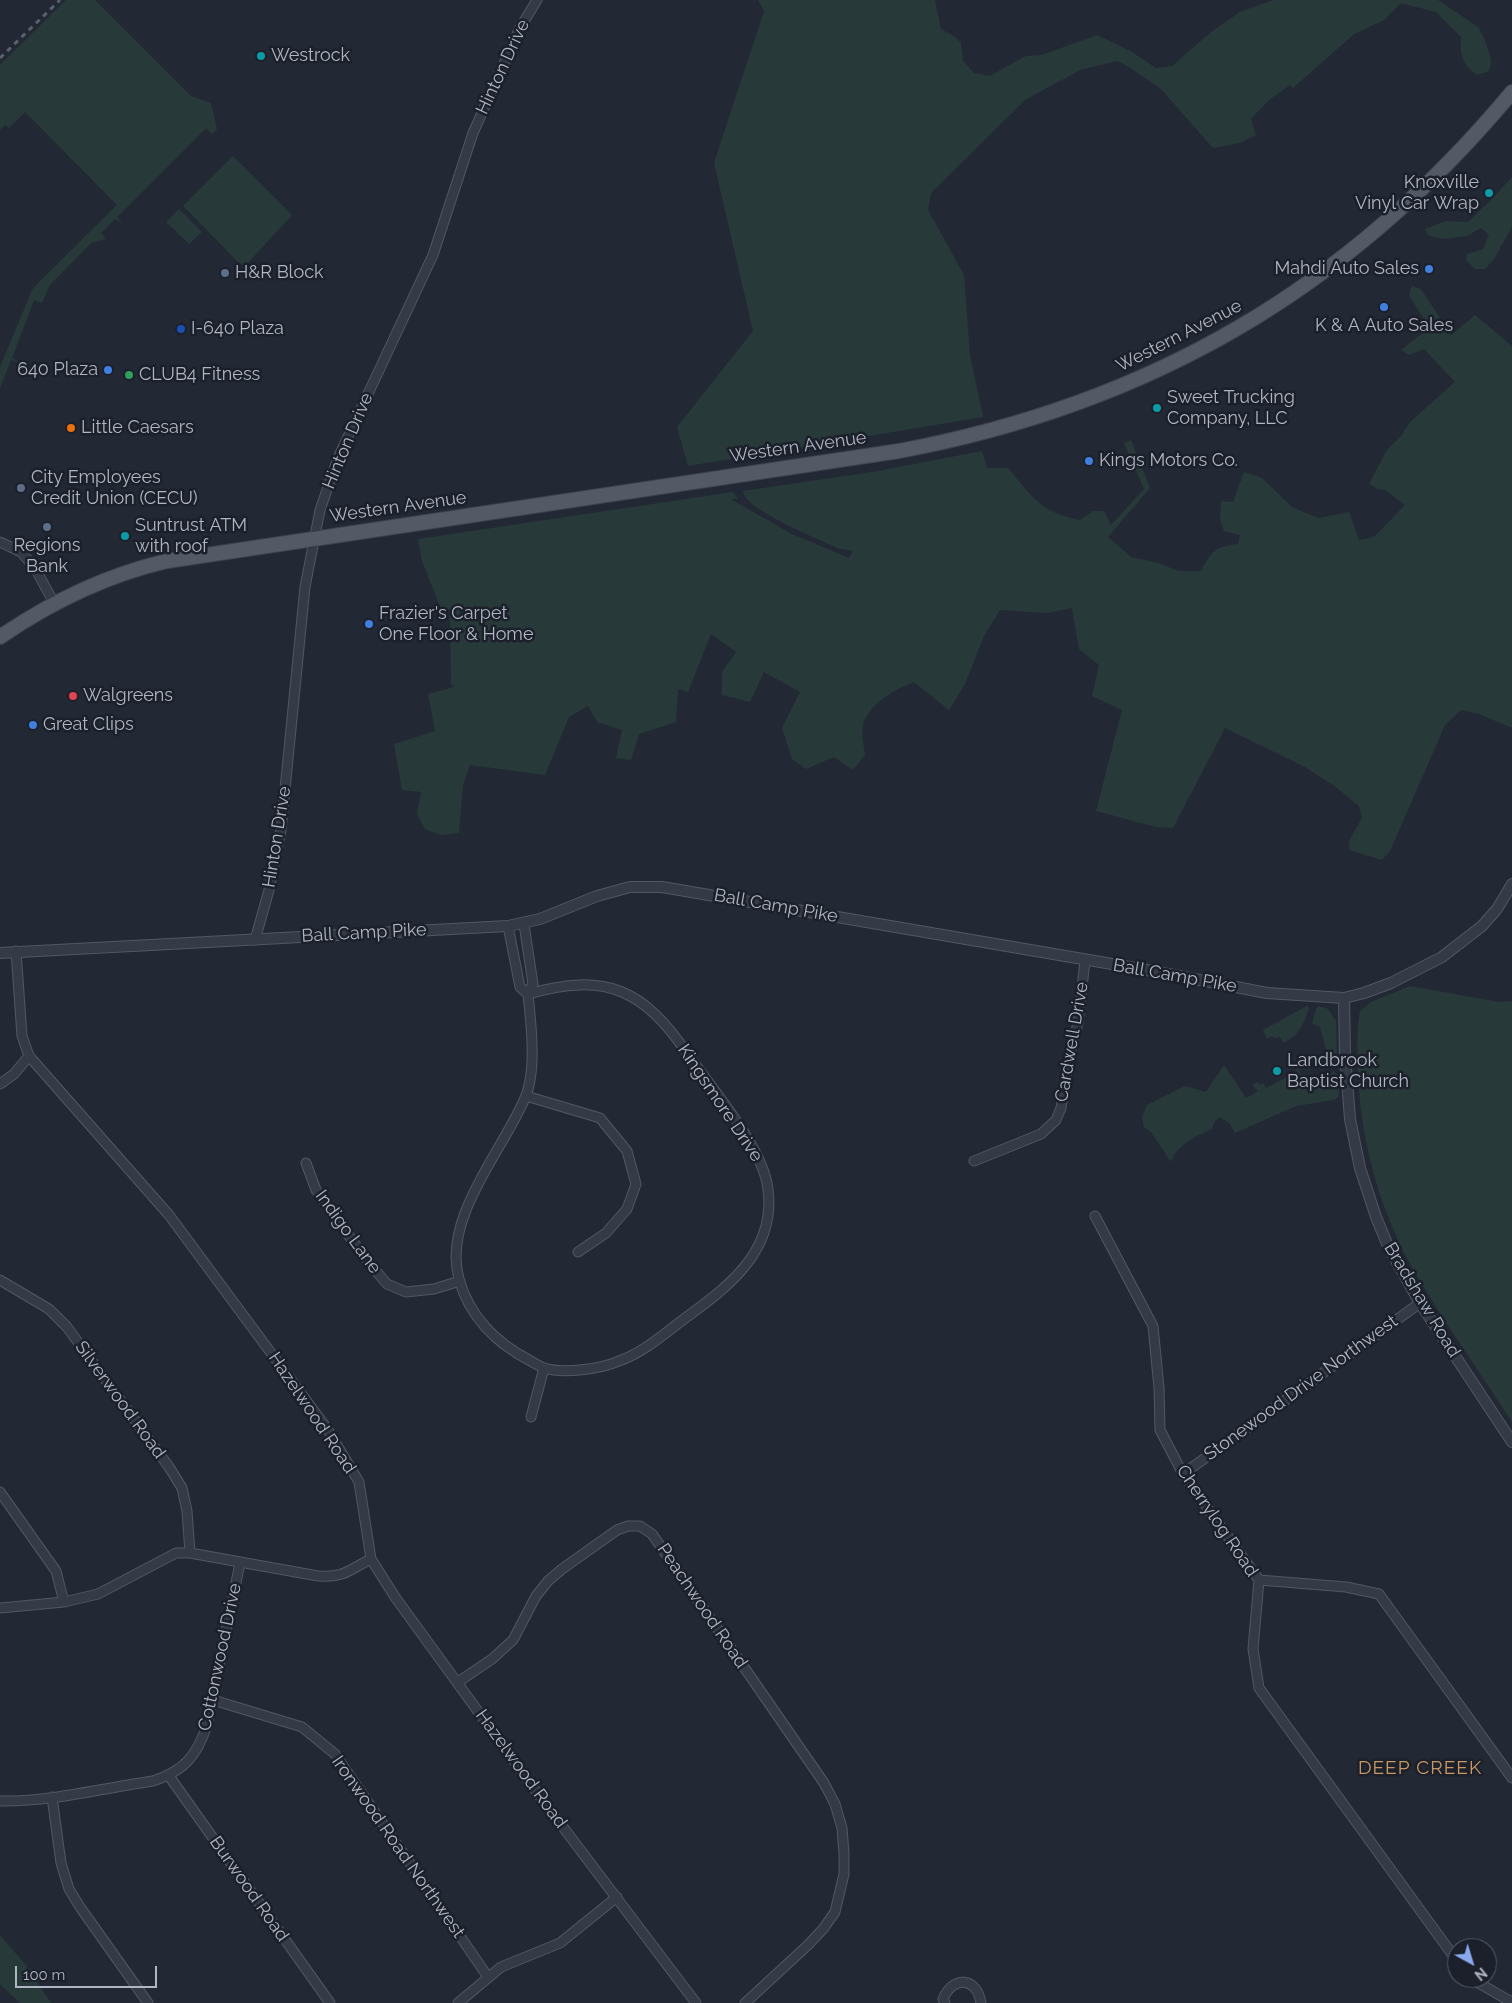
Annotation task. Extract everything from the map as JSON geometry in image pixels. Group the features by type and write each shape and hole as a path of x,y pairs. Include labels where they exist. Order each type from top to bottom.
{"main road":[{"name":"Western Avenue","path":"0,637 27,618 54,603 94,584 150,564 898,452 1000,428 1094,398 1168,366 1216,341 1260,316 1334,265 1377,231 1421,191 1463,149 1512,92"}],"street":[{"name":"Hinton Drive","path":"255,940 271,880 281,830 304,594 320,510 338,458 432,256 473,133 520,28 537,0"},
{"path":"0,542 21,552 35,568 54,603"},
{"name":"Ball Camp Pike","path":"0,953 508,926 524,924 568,909 597,896 630,887 662,887 1267,993 1344,998 1391,983 1442,957 1482,926 1497,909 1512,884"},
{"name":"Kingsmore Drive","path":"524,924 533,984 528,994 531,1068 526,1096 482,1178 459,1227 456,1263 460,1281 477,1317 502,1344 544,1368 591,1369 607,1366 637,1354 713,1298 741,1273 760,1243 770,1203 763,1168 754,1148 670,1029 645,1004 623,992 600,986 572,986 528,994"},
{"name":"Kingsmore Drive","path":"508,926 520,987 528,994"},
{"name":"Hazelwood Road","path":"16,951 22,1036 29,1056 170,1215 328,1430 359,1482 371,1560 395,1597 538,1794 696,2003"},
{"name":"Cardwell Drive","path":"974,1161 1041,1134 1056,1120 1061,1108 1078,1024 1085,961"},
{"name":"Bradshaw Road","path":"1344,998 1348,1102 1360,1168 1376,1217 1388,1246 1420,1303 1512,1442"},
{"path":"0,1084 14,1074 29,1056"},
{"path":"526,1096 600,1118 627,1152 636,1184 627,1209 606,1233 578,1252"},
{"name":"Indigo Lane","path":"306,1163 316,1190 365,1258 387,1284 406,1292 434,1289 460,1281"},
{"name":"Cherrylog Road","path":"1095,1216 1154,1326 1160,1430 1183,1474 1259,1580 1253,1649 1259,1688 1447,1947"},
{"name":"Silverwood Road","path":"0,1280 49,1309 67,1327 169,1467 182,1488 188,1511 190,1553"},
{"name":"Stonewood Drive Northwest","path":"1183,1474 1420,1303"},
{"path":"531,1417 544,1368"},
{"path":"0,1492 56,1571 64,1602"},
{"name":"Peachwood Road","path":"458,1682 492,1659 513,1640 536,1596 548,1581 562,1569 617,1530 628,1526 640,1526 652,1534 824,1783 835,1804 842,1828 844,1874 835,1912 823,1929 745,2003"},
{"path":"0,1608 64,1602 98,1594 176,1552 332,1577 346,1574 371,1560"},
{"name":"Cottonwood Drive","path":"0,1801 14,1802 153,1781 169,1776 184,1766 202,1740 240,1563"},
{"path":"1259,1580 1346,1587 1380,1594 1512,1778"},
{"name":"Ironwood Road Northwest","path":"212,1700 302,1728 335,1754 488,1976"},
{"name":"Burwood Road","path":"169,1776 330,2003"},
{"path":"52,1797 61,1862 69,1889 148,2003"},
{"path":"458,2003 501,1967 560,1943 617,1897"},
{"path":"945,2003 943,1999 947,1990 954,1983 962,1982 971,1985 978,1991 981,2003"},
{"path":"1488,1988 1512,2001"}],"shaded area":[{"path":"66,0 95,0 191,96 211,103 217,129 212,134 206,128 117,217 123,224 115,219 101,233 106,239 91,243 50,285 42,303 34,300 12,358 19,362 11,360 0,388 0,367 32,290 117,205 25,112 9,128 5,125 0,130 0,65"},
{"path":"758,0 935,0 941,29 954,36 961,43 963,61 974,73 990,76 1026,56 1042,55 1097,35 1132,52 1156,68 1172,66 1211,32 1240,12 1273,0 1438,0 1478,27 1484,38 1491,64 1489,71 1477,75 1465,63 1461,48 1461,37 1436,12 1401,3 1384,20 1354,34 1293,88 1290,85 1269,100 1251,119 1256,135 1240,143 1213,148 1161,89 1129,67 1117,61 1080,70 1025,100 931,193 928,210 964,275 970,355 983,417 688,466 677,427 753,331 714,163 764,11"},
{"path":"233,156 292,215 245,266 239,263 183,206"},
{"path":"1512,177 1512,227 1494,259 1485,269 1475,269 1466,260 1467,254 1483,249 1489,235 1481,228 1467,236 1443,239 1428,235 1425,229 1446,221 1468,222"},
{"path":"179,209 202,232 189,244 167,223"},
{"path":"1412,286 1421,289 1451,335 1475,315 1512,346 1512,728 1479,714 1461,710 1445,725 1390,851 1382,860 1349,850 1350,839 1362,818 1359,806 1337,788 1305,767 1225,728 1173,828 1156,827 1096,811 1122,710 1092,696 1099,665 1079,649 1072,608 1047,613 1000,610 984,636 965,684 949,710 914,682 891,693 877,703 863,724 862,735 865,755 853,770 834,757 806,769 792,759 782,728 800,692 764,672 750,702 722,695 722,672 736,652 711,634 688,692 678,689 676,722 639,734 631,760 616,758 622,730 597,722 588,706 569,717 545,775 470,765 463,785 459,833 440,835 425,829 417,814 421,792 402,790 394,744 435,731 428,694 454,687 454,685 451,685 450,610 441,609 422,561 418,539 733,492 738,499 732,500 792,534 849,558 853,551 840,549 785,524 756,507 746,498 743,491 872,472 982,451 987,468 1008,468 1031,495 1046,508 1066,517 1080,520 1093,511 1104,511 1111,525 1144,489 1124,443 1131,440 1150,488 1108,537 1131,557 1158,563 1179,571 1201,571 1211,555 1218,549 1238,544 1240,535 1224,531 1220,519 1221,501 1233,502 1244,472 1262,478 1292,507 1319,518 1349,512 1359,540 1374,537 1405,505 1385,490 1378,489 1369,484 1387,450 1402,435 1410,422 1455,382 1424,349 1409,355 1401,350 1429,328 1409,295"},
{"path":"1410,986 1499,1002 1512,1001 1512,1422 1446,1323 1409,1262 1388,1217 1367,1145 1359,1096 1358,1034 1360,1011 1371,1002"},
{"path":"1307,1006 1309,1008 1305,1019 1294,1036 1284,1043 1280,1037 1275,1038 1272,1036 1267,1039 1263,1030"},
{"path":"1319,1006 1328,1009 1336,1021 1337,1058 1334,1061 1329,1061 1320,1027 1312,1023 1316,1009"},
{"path":"1224,1065 1246,1098 1258,1091 1252,1085 1258,1082 1259,1085 1263,1083 1266,1088 1297,1072 1296,1065 1309,1088 1322,1080 1325,1074 1334,1072 1338,1075 1339,1096 1334,1100 1296,1106 1235,1133 1230,1124 1220,1117 1215,1121 1212,1129 1193,1138 1182,1146 1171,1162 1151,1132 1144,1127 1142,1117 1147,1105 1185,1086 1206,1092"},
{"path":"0,1935 25,1964 51,2003 20,2003 0,1984"}],"railway":[{"path":"0,58 60,0"}],"place":[{"name":"Westrock","path":"261,56"},
{"name":"Knoxville Vinyl Car Wrap","path":"1489,193"},
{"name":"Mahdi Auto Sales","path":"1429,269"},
{"name":"H&R Block","path":"225,273"},
{"name":"K & A Auto Sales","path":"1384,307"},
{"name":"I-640 Plaza","path":"181,329"},
{"name":"640 Plaza","path":"108,370"},
{"name":"CLUB4 Fitness","path":"129,375"},
{"name":"Sweet Trucking Company, LLC","path":"1157,408"},
{"name":"Little Caesars","path":"71,428"},
{"name":"Kings Motors Co.","path":"1089,461"},
{"name":"City Employees Credit Union (CECU)","path":"21,488"},
{"name":"Regions Bank","path":"47,527"},
{"name":"Suntrust ATM with roof","path":"125,536"},
{"name":"Frazier's Carpet One Floor & Home","path":"369,624"},
{"name":"Walgreens","path":"73,696"},
{"name":"Great Clips","path":"33,725"},
{"name":"Landbrook Baptist Church","path":"1277,1071"}],"district":[{"name":"DEEP CREEK","path":"1420,1768"}]}
